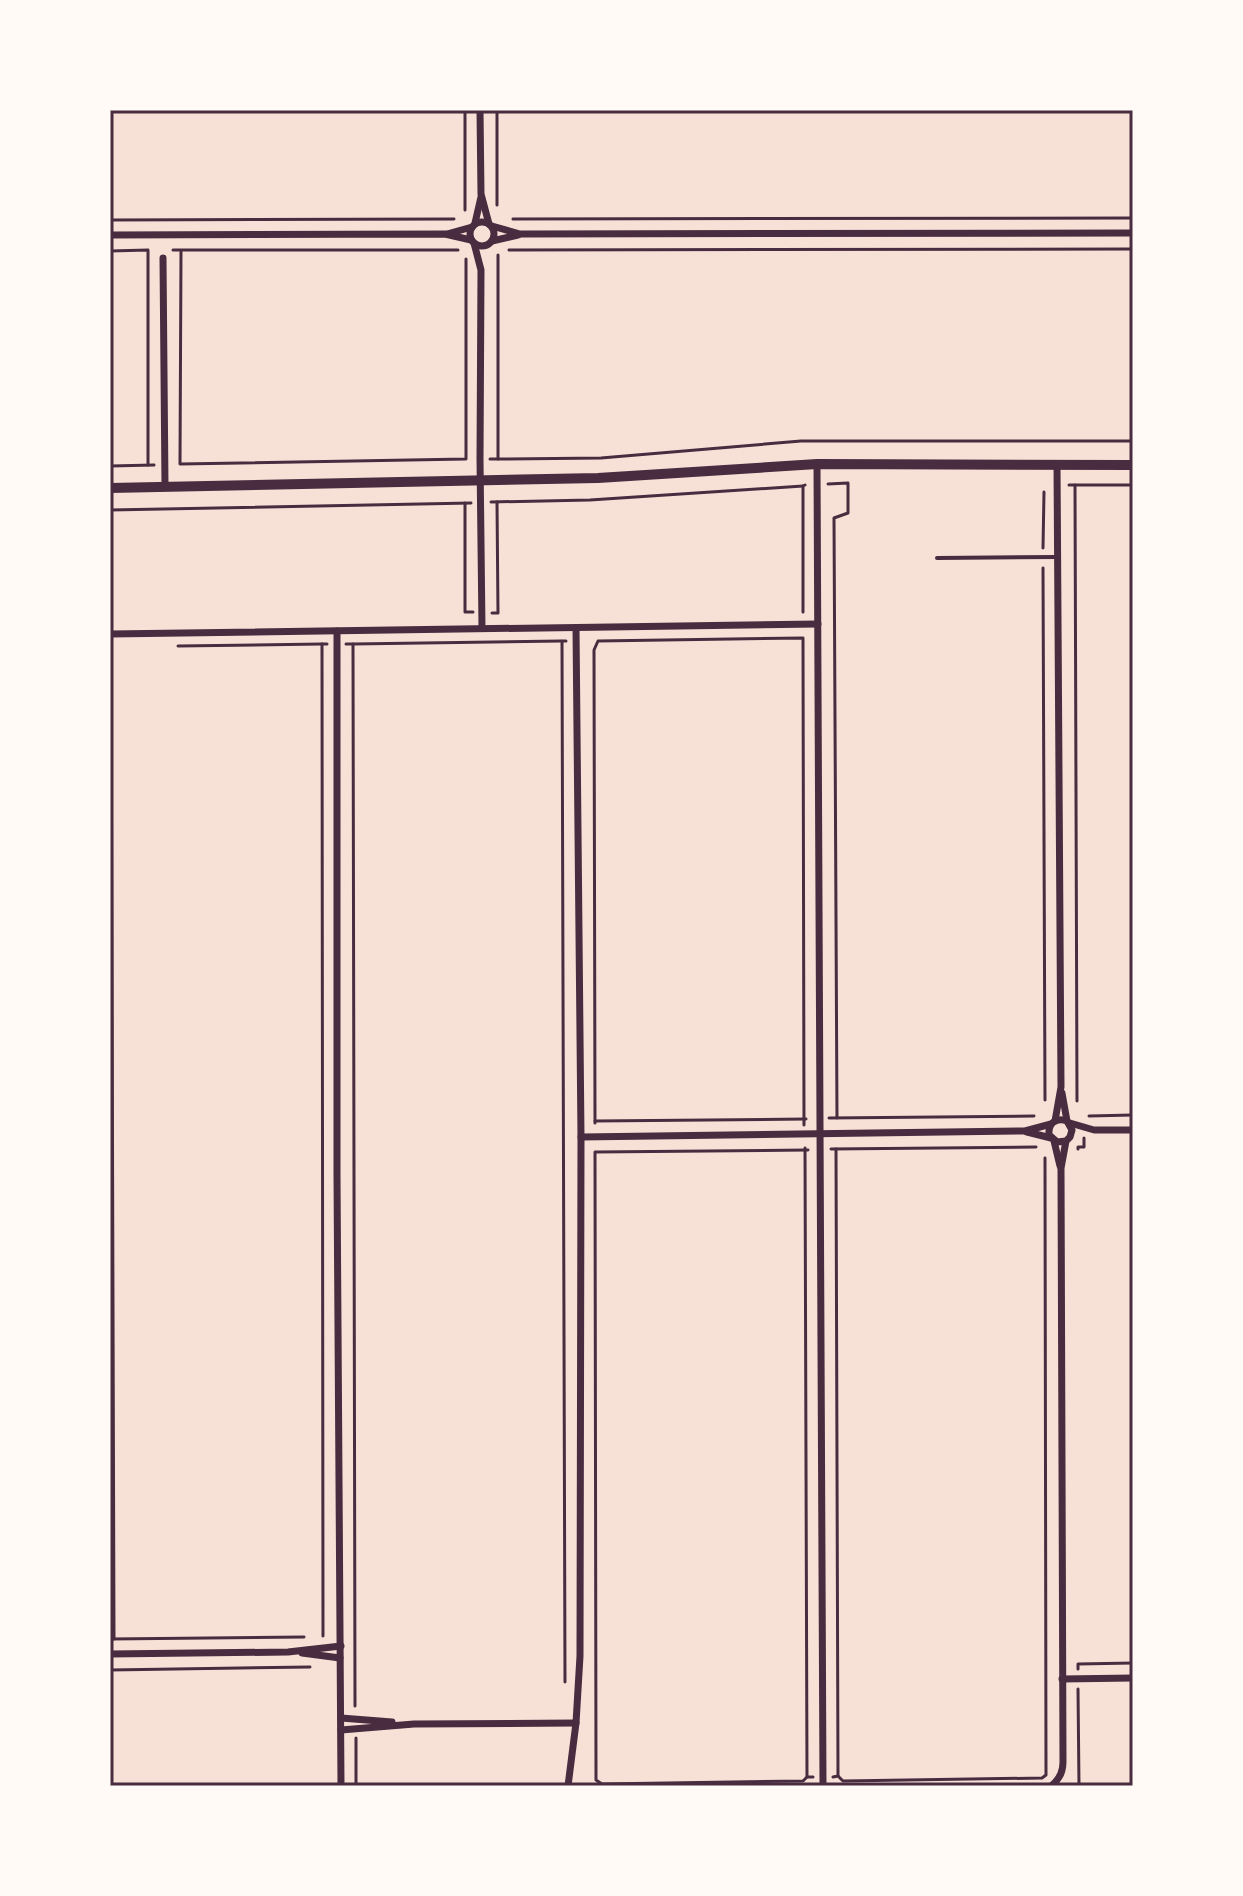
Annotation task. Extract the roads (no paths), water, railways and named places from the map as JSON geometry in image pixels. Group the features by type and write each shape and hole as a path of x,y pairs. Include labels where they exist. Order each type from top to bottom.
{"main road":[{"path":"110,488 598,478 817,464 1133,465"}],"street":[{"path":"480,110 481,194 470,234 481,270 482,628"},
{"path":"481,194 494,234 481,270"},
{"path":"445,234 483,221 520,234"},
{"path":"110,235 445,234 483,246 520,234 1133,233"},
{"path":"163,254 165,487"},
{"path":"817,464 823,1786"},
{"path":"1051,1786 1063,1770 1061,1168 1072,1130 1061,1108 1057,464"},
{"path":"110,634 818,624"},
{"path":"568,1786 580,1656 581,1137 576,628"},
{"path":"337,631 341,1786"},
{"path":"1061,1108 1049,1131 1061,1168"},
{"path":"1025,1131 1061,1119 1094,1130 1133,1130"},
{"path":"581,1137 1025,1131 1060,1143 1094,1130"},
{"path":"110,1654 288,1652 341,1646"},
{"path":"288,1652 340,1658"},
{"path":"1062,1679 1133,1678"},
{"path":"341,1718 414,1724"},
{"path":"341,1730 414,1724 576,1723"}],"lane":[{"path":"937,558 1059,557"}]}
